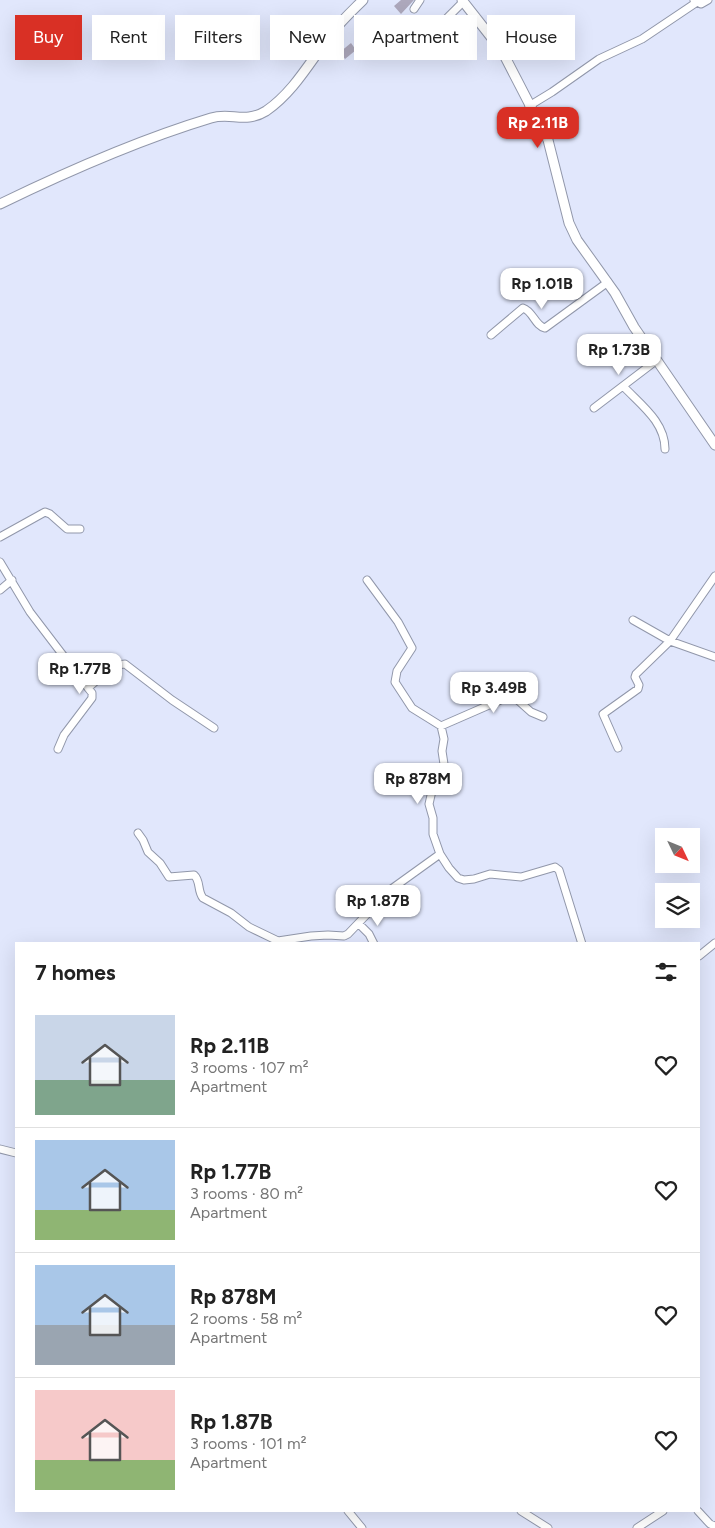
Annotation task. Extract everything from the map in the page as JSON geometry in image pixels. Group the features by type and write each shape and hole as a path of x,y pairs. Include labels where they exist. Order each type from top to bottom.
{"street":[{"path":"0,204 54,178 128,147 213,117 247,118 259,115 279,101 342,20 363,0"},
{"path":"414,9 420,0"},
{"path":"530,106 599,59 642,39 695,1 702,4 708,0"},
{"path":"449,15 463,1 502,52 548,140 573,232 608,282 634,327 715,445"},
{"path":"491,335 523,308 528,310 540,326 545,328 608,282"},
{"path":"594,408 657,360"},
{"path":"624,387 658,422 665,439 665,449"},
{"path":"0,537 45,512 67,529 80,528"},
{"path":"0,562 30,612 92,693 92,698 68,729 58,749"},
{"path":"618,748 603,714 638,689 634,677 636,674 670,641 715,576"},
{"path":"0,590 12,580"},
{"path":"366,580 398,622 411,644 412,648 397,671 395,682 412,708 441,726 444,739 442,751 446,776 432,791 429,804 433,818 433,834 440,854 448,868 458,878 464,880 490,874 520,877 555,867 559,870 581,942"},
{"path":"633,620 670,641 715,657"},
{"path":"88,688 113,669 125,664 172,700 214,728"},
{"path":"441,726 512,694 531,712 543,717"},
{"path":"138,833 144,840 148,852 161,864 169,877 194,875 197,878 200,894 203,898 231,913 249,927 274,940 292,940 328,935 344,936 359,924 364,916 390,890 440,854"},
{"path":"359,924 369,934 373,942"},
{"path":"700,955 715,943"},
{"path":"0,1149 15,1153"},
{"path":"349,1512 362,1528"},
{"path":"523,1512 548,1528"},
{"path":"637,1528 661,1512"},
{"path":"699,1512 710,1524 715,1526"}],"building":[{"path":"401,0 414,0 401,14 394,6"},
{"path":"351,43 354,52 345,59 344,49"}]}
